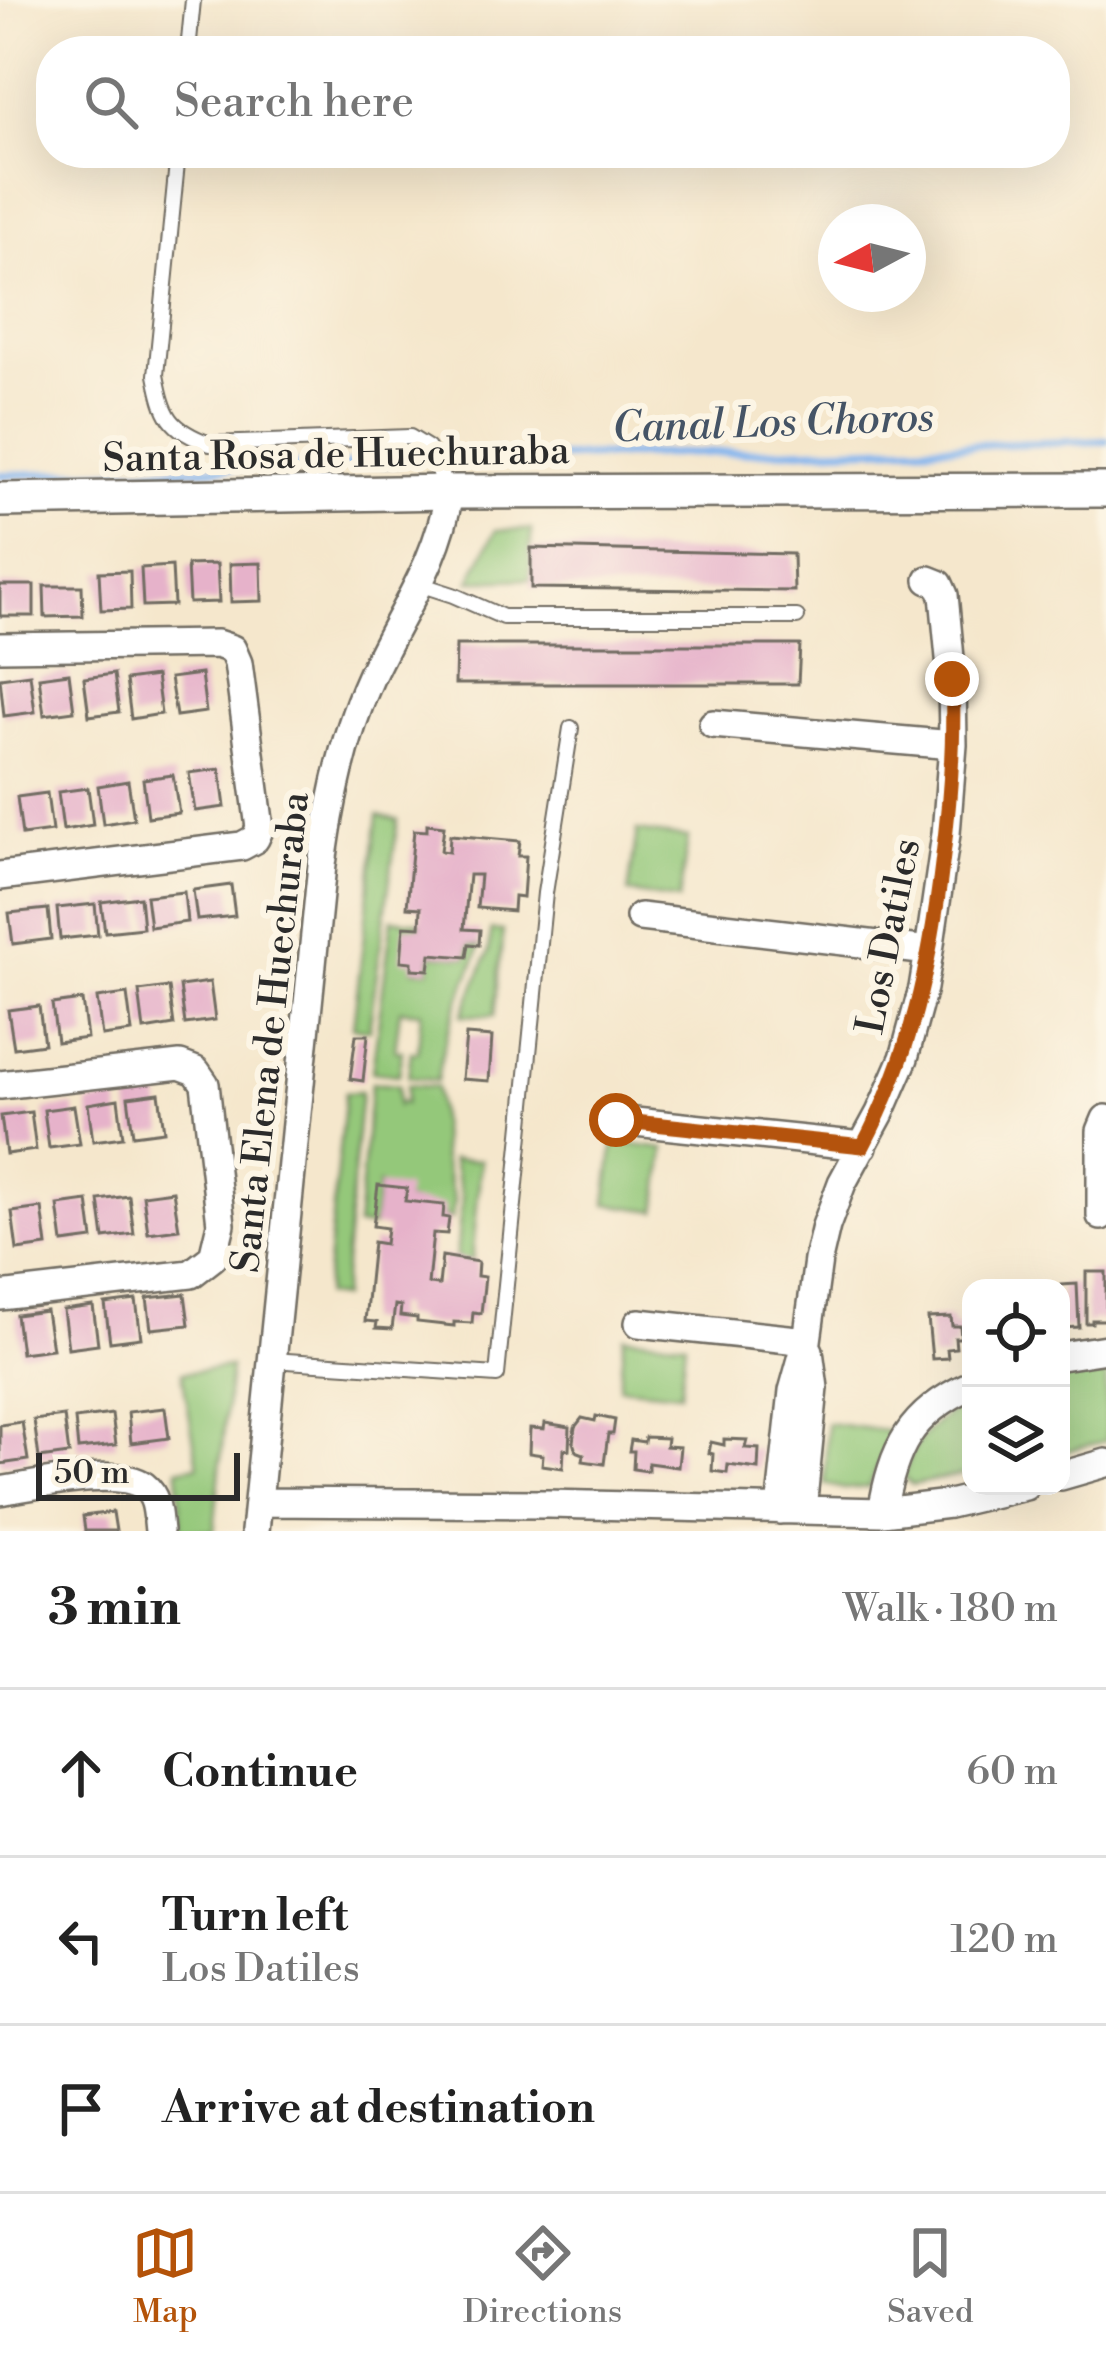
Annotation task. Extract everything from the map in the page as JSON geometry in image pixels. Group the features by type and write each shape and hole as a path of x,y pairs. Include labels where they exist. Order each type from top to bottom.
{"street":[{"name":"Santa Rosa de Huechuraba","path":"0,500 449,492 1106,490"},
{"name":"Santa Elena de Huechuraba","path":"255,1531 332,796 370,679 442,534 449,492"},
{"name":"Los Datiles","path":"791,1510 793,1391 807,1341 826,1226 904,1058 929,951 953,746 944,595 939,584 929,580"},
{"path":"0,647 217,644 232,649 238,663 260,828 255,839 242,846 0,876"},
{"path":"713,724 953,746"},
{"path":"640,917 929,951"},
{"path":"0,1085 180,1065 196,1071 205,1084 221,1224 213,1257 191,1274 0,1296"},
{"path":"1101,1216 1101,1131 1106,1119"},
{"path":"616,1120 863,1146"},
{"path":"639,1323 807,1341"},
{"path":"1070,1355 1106,1349"},
{"path":"882,1512 893,1459 914,1427 940,1399 967,1387"},
{"path":"1070,1473 1106,1463"},
{"path":"0,1490 122,1477 146,1487 155,1502 159,1531"},
{"path":"258,1502 882,1512 987,1495"}],"lane":[{"path":"189,36 193,0"},
{"path":"177,168 156,375 170,421 185,434 210,443 410,437 428,448 449,492"},
{"path":"418,584 503,617 797,617"},
{"path":"272,1360 497,1376 545,893 572,728"}],"green space":[{"path":"496,530 531,530 531,579 470,581"},
{"path":"378,815 398,820 369,1030 353,1027"},
{"path":"637,831 688,838 679,900 628,893"},
{"path":"392,919 420,922 413,969 429,970 431,954 467,957 469,944 479,945 448,1032 437,1081 408,1077 411,1052 418,1052 421,1012 400,1010 395,1050 402,1051 399,1075 372,1072"},
{"path":"491,930 503,931 494,1016 462,1015 489,952"},
{"path":"371,1083 398,1085 398,1105 405,1104 407,1085 436,1087 443,1161 454,1200 452,1219 378,1185 373,1226 357,1226"},
{"path":"361,1092 341,1298 324,1296 345,1093"},
{"path":"614,1142 665,1149 657,1211 606,1204"},
{"path":"452,1159 481,1160 472,1262 456,1258 462,1198"},
{"path":"624,1336 685,1342 680,1393 619,1387"},
{"path":"230,1367 214,1531 182,1531 178,1469 198,1465 182,1373"},
{"path":"1106,1368 1106,1441 1070,1450 1070,1375"},
{"path":"962,1408 962,1475 912,1485 904,1478 912,1453 947,1415"},
{"path":"827,1423 893,1432 869,1487 844,1489 825,1484"}],"building":[{"path":"531,548 793,554 794,591 531,588"},
{"path":"261,563 262,601 231,602 230,564"},
{"path":"217,564 219,602 189,603 187,565"},
{"path":"172,566 174,605 143,606 141,568"},
{"path":"130,571 131,609 101,610 99,572"},
{"path":"0,585 34,585 34,616 0,616"},
{"path":"44,586 82,586 83,616 45,617"},
{"path":"456,645 800,645 798,684 455,684"},
{"path":"69,673 74,711 44,715 39,677"},
{"path":"30,674 35,712 4,716 0,678"},
{"path":"114,674 119,712 89,716 84,678"},
{"path":"201,674 206,712 176,716 170,678"},
{"path":"156,676 161,714 131,719 126,680"},
{"path":"220,769 225,807 195,811 189,773"},
{"path":"173,775 179,813 148,817 143,779"},
{"path":"128,781 134,819 103,824 98,786"},
{"path":"88,788 93,825 63,830 58,792"},
{"path":"47,793 52,831 22,835 17,797"},
{"path":"427,824 444,826 441,851 449,852 450,835 520,841 518,856 526,856 523,897 514,896 513,911 477,908 480,875 469,875 464,929 480,930 479,945 469,944 467,957 431,954 429,970 412,969 412,962 401,961 404,926 420,927 421,908 407,907 414,830 427,831"},
{"path":"231,885 235,916 197,920 193,890"},
{"path":"184,892 187,922 150,927 146,896"},
{"path":"140,897 143,928 105,932 101,902"},
{"path":"95,904 98,935 60,939 57,908"},
{"path":"48,909 51,939 13,944 9,913"},
{"path":"210,982 215,1020 185,1024 180,986"},
{"path":"169,987 174,1025 144,1030 139,991"},
{"path":"127,994 132,1032 102,1036 97,998"},
{"path":"82,1000 87,1038 57,1042 52,1004"},
{"path":"39,1006 44,1044 14,1048 8,1010"},
{"path":"356,1035 368,1035 363,1081 350,1079"},
{"path":"466,1035 492,1037 489,1081 462,1079"},
{"path":"159,1093 164,1131 133,1135 128,1097"},
{"path":"118,1099 123,1137 93,1141 88,1104"},
{"path":"74,1106 80,1144 49,1148 44,1110"},
{"path":"31,1112 36,1150 6,1154 1,1116"},
{"path":"378,1185 407,1188 405,1201 444,1205 443,1217 449,1218 447,1234 433,1233 428,1284 439,1285 442,1256 478,1262 477,1276 485,1277 481,1313 473,1312 472,1323 417,1322 417,1318 400,1316 401,1306 395,1305 392,1329 365,1321 373,1242 385,1244 387,1228 373,1226"},
{"path":"173,1191 179,1229 148,1233 143,1195"},
{"path":"129,1196 134,1234 104,1238 99,1200"},
{"path":"88,1201 93,1239 63,1243 58,1205"},
{"path":"42,1208 47,1246 17,1250 12,1212"},
{"path":"1086,1272 1106,1272 1106,1320 1086,1323"},
{"path":"1070,1284 1077,1284 1079,1327 1070,1328"},
{"path":"185,1294 189,1325 151,1329 147,1298"},
{"path":"136,1300 141,1338 110,1342 105,1304"},
{"path":"93,1306 98,1344 68,1348 63,1310"},
{"path":"46,1311 52,1349 21,1353 16,1315"},
{"path":"951,1317 952,1326 960,1326 961,1338 955,1338 956,1348 947,1349 948,1358 932,1359 928,1318"},
{"path":"165,1408 169,1438 131,1443 128,1412"},
{"path":"112,1414 116,1445 78,1449 75,1419"},
{"path":"64,1416 69,1454 39,1458 34,1420"},
{"path":"596,1416 615,1420 604,1464 583,1461 584,1454 576,1451 573,1442 582,1418 595,1421"},
{"path":"22,1422 28,1460 0,1464 0,1425"},
{"path":"545,1423 570,1427 563,1468 542,1465 543,1455 529,1453 530,1428 544,1429"},
{"path":"645,1437 667,1438 666,1446 680,1447 678,1467 648,1463 648,1471 633,1469 631,1440 644,1442"},
{"path":"724,1439 747,1440 745,1448 759,1449 758,1469 728,1465 727,1473 712,1471 711,1442 724,1445"},
{"path":"113,1512 116,1531 85,1531 83,1516"}],"waterway":[{"name":"Canal Los Choros","path":"443,461 1106,441"},
{"name":"Canal Los Choros","path":"0,475 398,463"}],"route":[{"path":"616,1120 863,1146 904,1058 922,988 950,790 952,679"}]}
